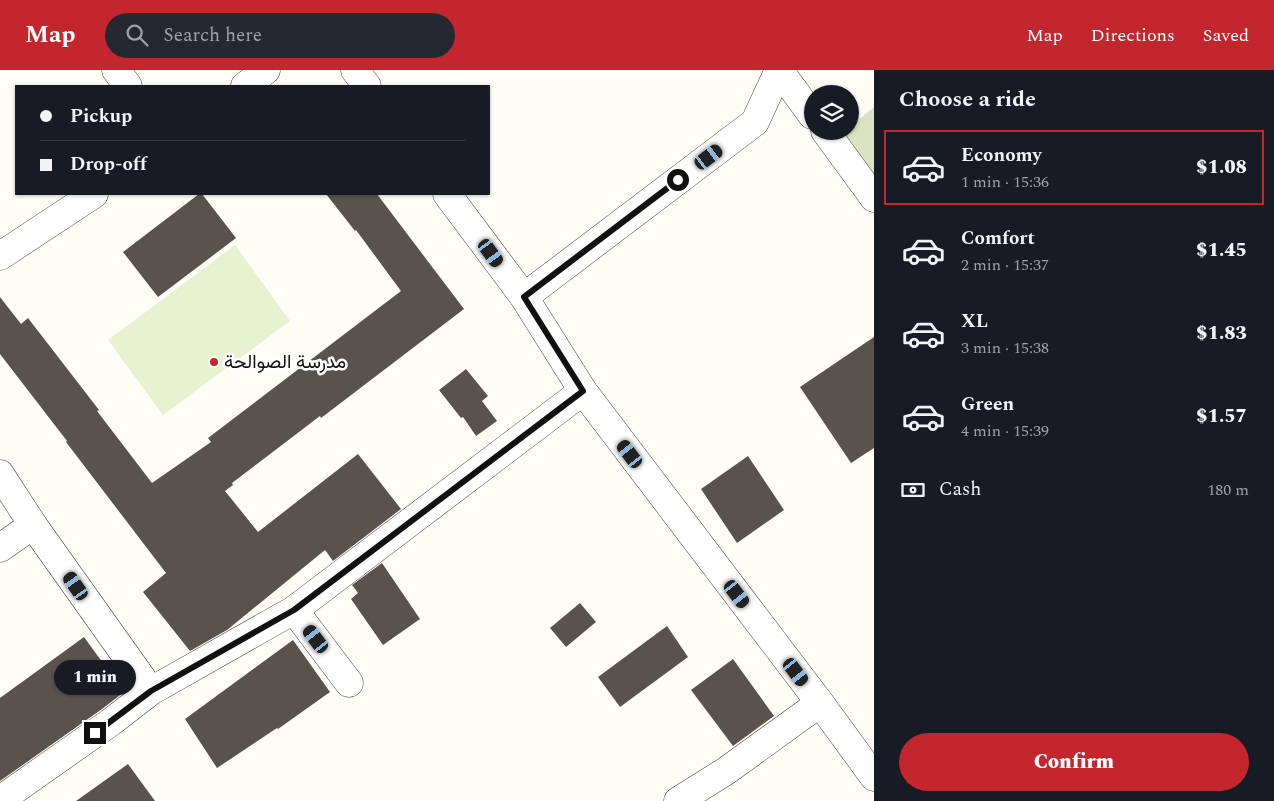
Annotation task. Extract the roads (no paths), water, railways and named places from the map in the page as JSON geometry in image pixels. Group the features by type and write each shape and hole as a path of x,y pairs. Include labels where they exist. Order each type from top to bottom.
{"street":[{"path":"116,70 127,85"},
{"path":"246,85 266,70"},
{"path":"355,70 366,85"},
{"path":"524,297 755,122 779,70 804,104"},
{"path":"832,140 874,198"},
{"path":"0,256 92,195"},
{"path":"448,195 524,297 583,391 874,777"},
{"path":"0,800 111,722 151,691 294,610 583,391"},
{"path":"0,474 151,691"},
{"path":"0,548 34,525"},
{"path":"294,610 349,683"},
{"path":"678,801 726,771 820,703"}],"place":[{"name":"مدرسة الصوالحة","path":"214,362"}]}
